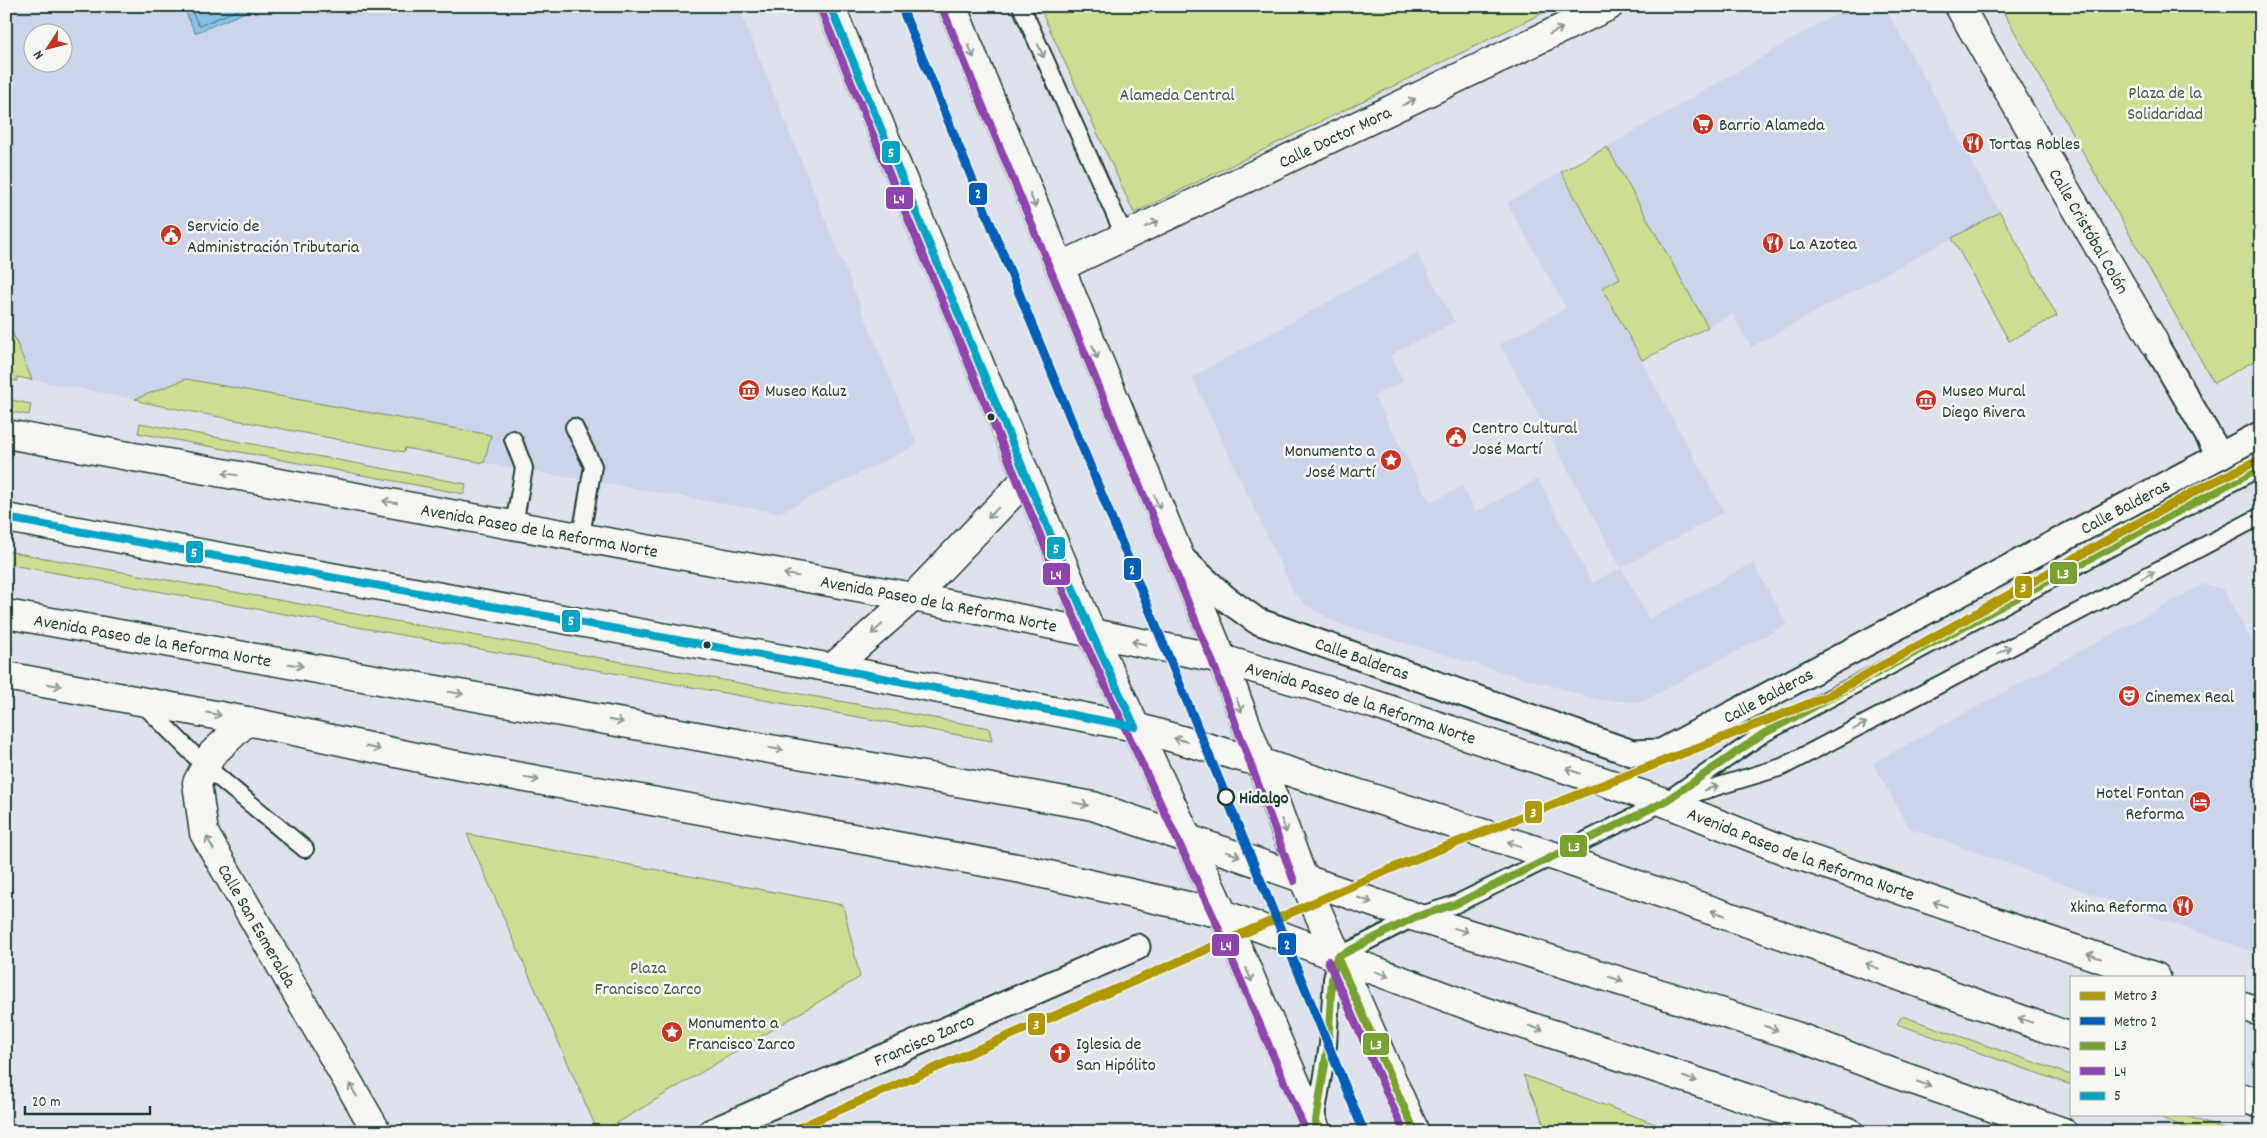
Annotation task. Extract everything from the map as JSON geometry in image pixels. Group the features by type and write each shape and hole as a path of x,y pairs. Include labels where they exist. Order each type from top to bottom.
{"main road":[{"path":"830,6 1092,634 1223,914 1316,1130"},
{"path":"952,6 1222,659 1262,764 1302,878 1415,1132"},
{"name":"Calle Doctor Mora","path":"1060,267 1609,6"},
{"name":"Calle Cristóbal Colón","path":"1959,6 2154,342"},
{"name":"Avenida Paseo de la Reforma Norte","path":"6,434 913,597 1222,659 1374,704 1664,802 1789,852 2153,976"},
{"path":"832,668 913,597 1027,478"},
{"path":"6,518 832,668 1135,727 1262,764 1554,856 2070,1037"},
{"name":"Avenida Paseo de la Reforma Norte","path":"6,614 1094,806 1415,917 1796,1036 1896,1074 2063,1132"},
{"path":"6,676 247,720 434,761 1012,867 1223,914 1486,1012 1849,1132"},
{"name":"Calle San Esmeralda","path":"247,720 212,754 197,783 204,833 377,1132"},
{"path":"2244,1006 2261,1012"},
{"path":"2244,1098 2261,1104"}],"street":[{"name":"Calle Cristóbal Colón","path":"2154,342 2220,456"},
{"name":"Calle Balderas","path":"1180,557 1225,598 1257,621 1632,753 1661,752 2261,434"},
{"name":"Francisco Zarco","path":"711,1132 1137,947"}],"lane":[{"path":"1021,6 1125,237"},
{"path":"574,427 593,466 581,536"},
{"path":"513,439 524,468 514,524"},
{"path":"1316,1130 1328,1045 1332,980 1337,957 1415,917 1456,904 1664,802 1763,734 2261,467"},
{"path":"1664,802 1782,767 2261,516"},
{"path":"140,700 205,766 305,849"}],"shaded area":[{"path":"6,6 738,6 917,445 779,513 484,463 6,375"},
{"path":"1850,6 1884,6 2000,212 1751,347 1732,314 1708,327 1607,147"},
{"path":"1561,172 1620,278 1602,289 1724,512 1621,568 1500,344 1566,308 1507,203"},
{"path":"1417,253 1455,322 1390,355 1403,381 1374,396 1430,503 1462,486 1476,512 1538,479 1592,583 1621,568 1649,619 1753,563 1787,624 1642,702 1600,700 1339,624 1306,605 1294,593 1192,377"},
{"name":"Cinemex Real","path":"2204,584 2223,589 2261,657 2261,955 1909,828 1873,763"}],"green space":[{"name":"Alameda Central","path":"1039,6 1557,6 1134,213"},
{"name":"Plaza de la Solidaridad","path":"2000,6 2261,6 2261,357 2214,383"},
{"path":"1607,147 1708,327 1642,360 1602,288 1620,278 1561,172"},
{"path":"2000,212 2057,316 2009,341 1952,238"},
{"path":"6,317 32,380 17,377 17,381 6,379"},
{"path":"186,379 491,435 484,463 405,448 404,452 141,402 135,399"},
{"path":"6,399 31,404 29,415 6,411"},
{"path":"140,423 466,484 464,494 138,433"},
{"path":"6,551 989,728 992,741 6,564"},
{"name":"Plaza Francisco Zarco","path":"467,834 843,905 860,977 602,1132 598,1132"},
{"path":"1902,1016 2070,1075 2070,1085 1897,1024"},
{"path":"1523,1075 1677,1132 1548,1132"},
{"path":"2156,1116 2187,1116 2231,1132 2197,1132"}],"water":[{"path":"183,6 260,6 195,33"}],"metro line":[{"name":"2","path":"901,6 1364,1132"},
{"name":"3","path":"789,1132 1402,864 1826,697 2199,489 2261,459"}],"transit line":[{"name":"5","path":"830,6 1092,634 1135,727"},
{"name":"L4","path":"821,10 1083,638 1214,918 1306,1132"},
{"name":"L4","path":"943,10 1213,663 1294,881"},
{"name":"L3","path":"1337,957 1415,917 1456,904 1664,802 1763,734 2261,467"},
{"name":"5","path":"6,518 832,668 1135,727"},
{"name":"L3","path":"1337,957 1415,1132"},
{"name":"L3","path":"1317,1132 1315,1127 1328,1045 1332,979 1336,960"},
{"name":"L4","path":"1328,961 1404,1132"}],"place":[{"name":"Barrio Alameda","path":"1703,124"},
{"name":"Tortas Robles","path":"1973,143"},
{"name":"Servicio de Administración Tributaria","path":"171,235"},
{"name":"La Azotea","path":"1773,243"},
{"name":"Museo Kaluz","path":"749,390"},
{"name":"Museo Mural Diego Rivera","path":"1926,400"},
{"name":"Centro Cultural José Martí","path":"1456,437"},
{"name":"Monumento a José Martí","path":"1391,460"},
{"name":"Cinemex Real","path":"2129,696"},
{"name":"Hidalgo","path":"1226,797"},
{"name":"Hotel Fontan Reforma","path":"2200,802"},
{"name":"Xkina Reforma","path":"2183,906"},
{"name":"Monumento a Francisco Zarco","path":"672,1032"},
{"name":"Iglesia de San Hipólito","path":"1060,1053"}]}
